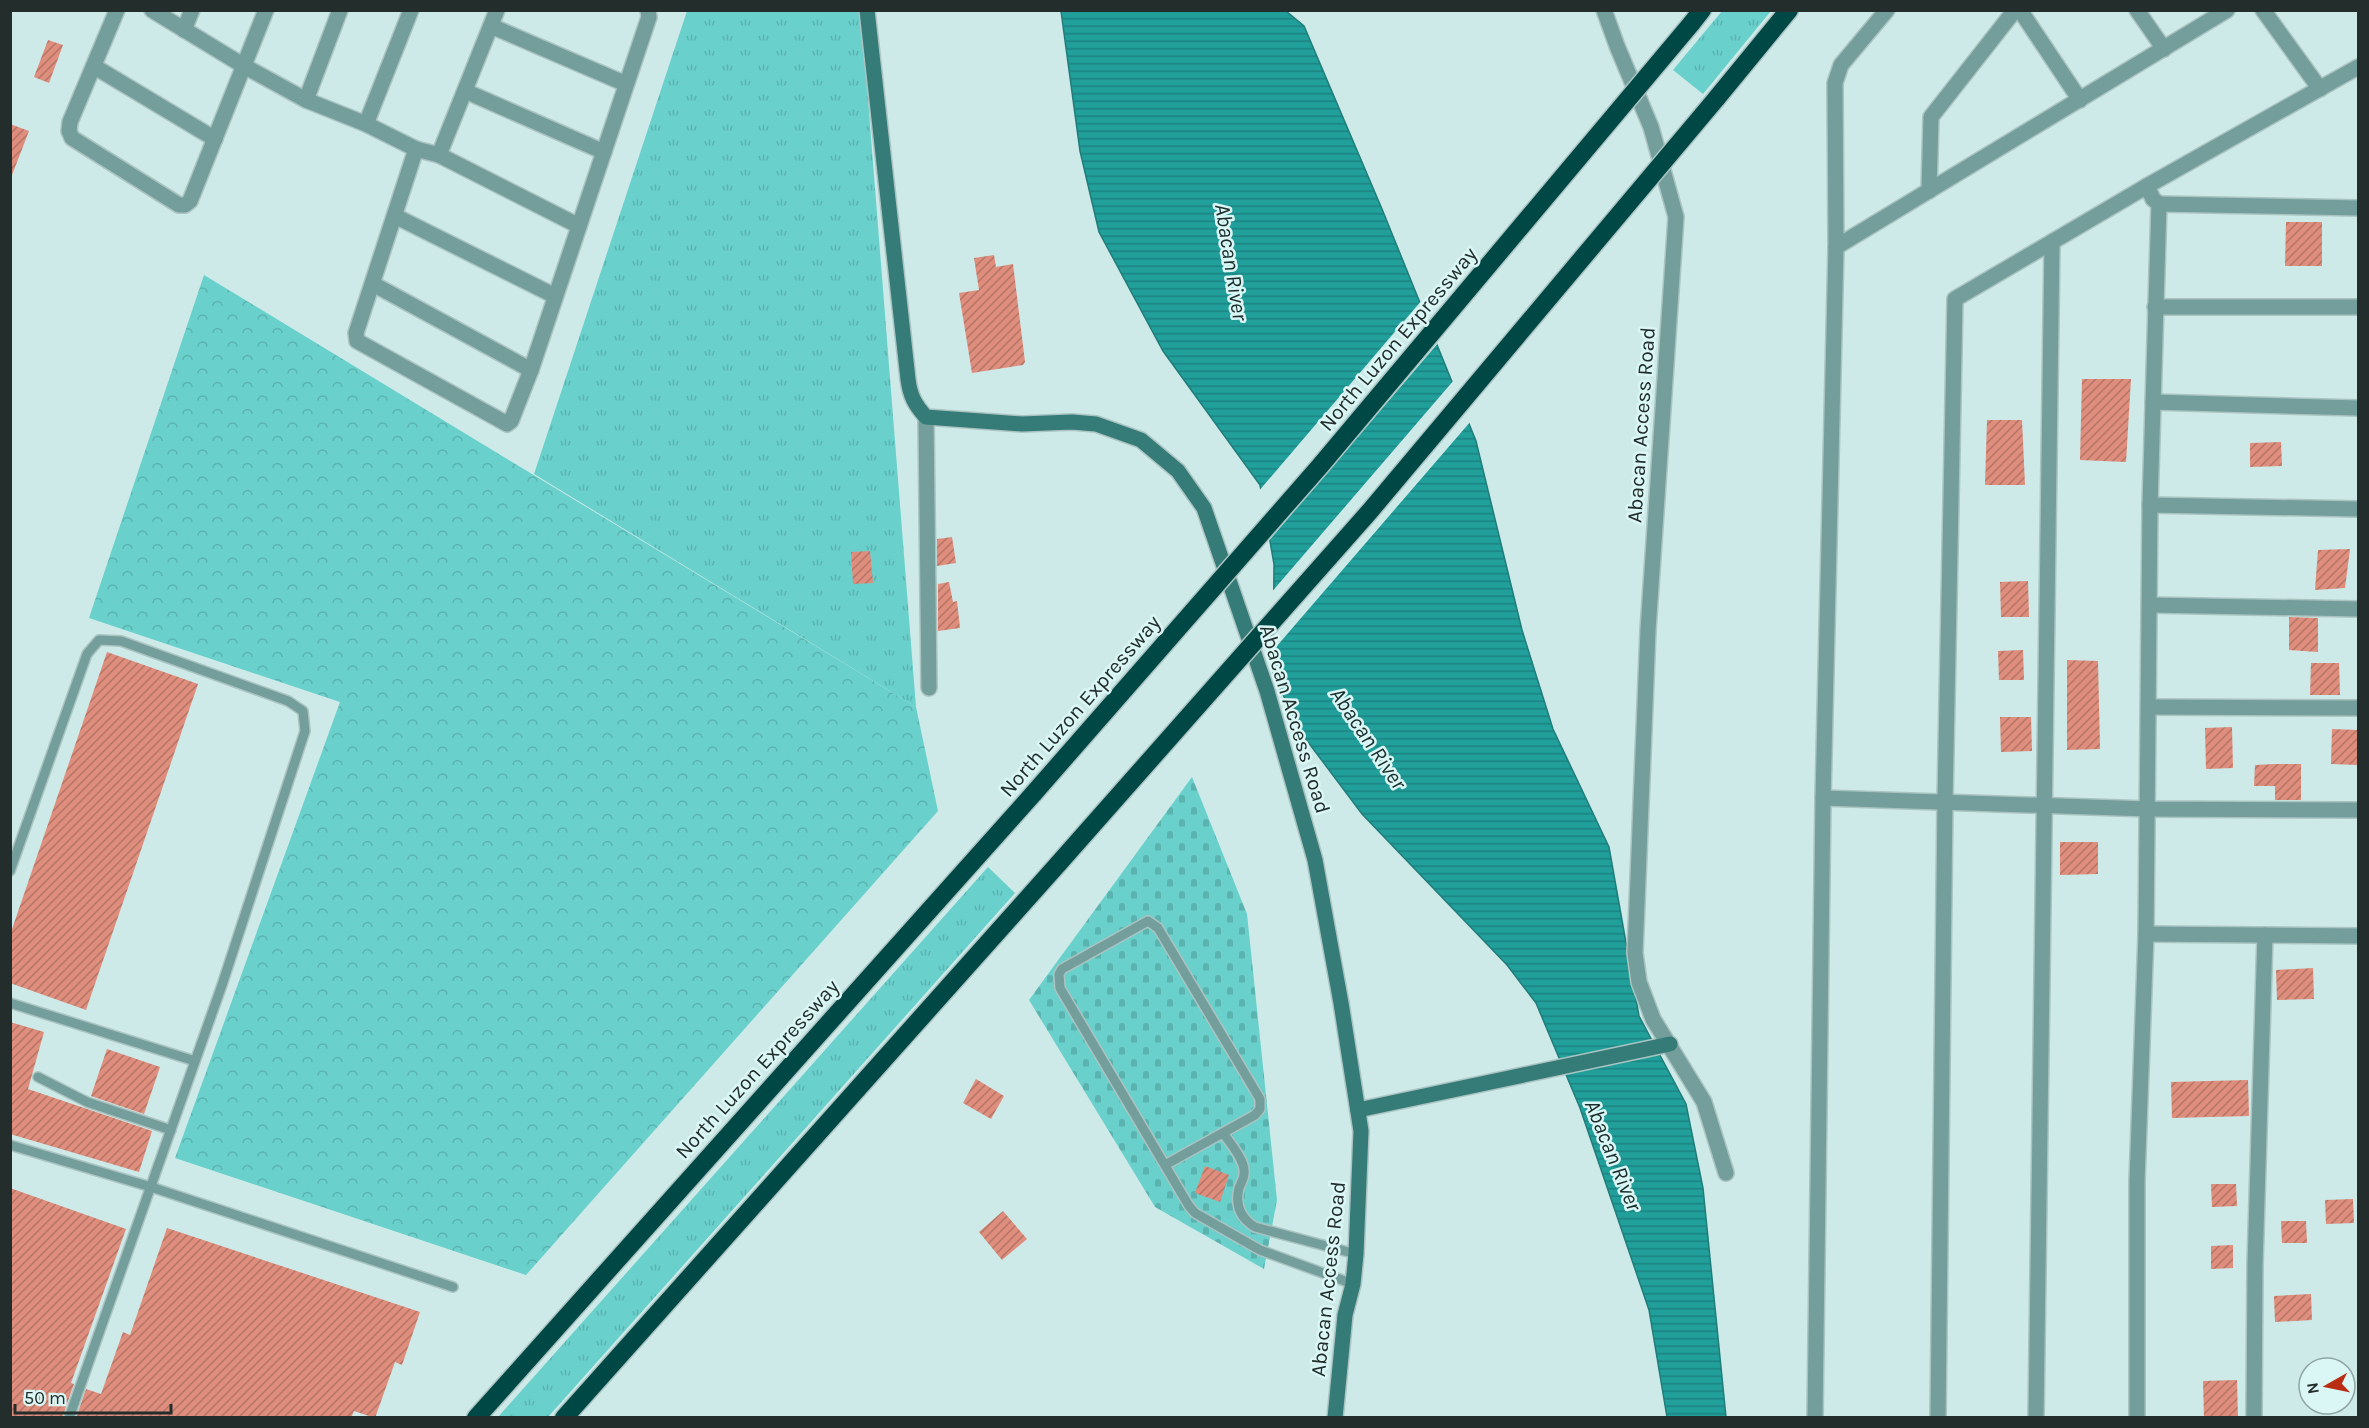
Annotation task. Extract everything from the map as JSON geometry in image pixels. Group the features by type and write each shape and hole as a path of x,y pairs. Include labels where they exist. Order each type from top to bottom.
{"highway":[{"path":"564,1418 1370,511 1789,10"},
{"name":"North Luzon Expressway","path":"476,1418 1034,793 1320,466 1696,17"}],"street":[{"path":"117,10 70,122 69,131 72,138 179,205 185,205 190,201 266,10"},
{"path":"152,10 244,66 306,100 366,124 416,149 438,155 579,226"},
{"path":"184,30 192,10"},
{"path":"306,100 340,10"},
{"path":"366,124 411,10"},
{"path":"438,155 497,10"},
{"path":"416,149 356,333 357,341 507,424 511,421 531,370 649,18 648,10"},
{"path":"867,10 910,395 917,408 926,417 929,688"},
{"name":"Abacan Access Road","path":"1604,10 1652,127 1676,217 1648,630 1635,953 1639,982 1653,1019 1665,1046 1704,1102 1726,1173"},
{"path":"1815,1418 1823,798 1836,247 1835,83 1841,65 1887,10"},
{"path":"1929,191 1931,117 2015,10"},
{"path":"2020,10 2080,100"},
{"path":"2137,10 2164,48"},
{"path":"1836,247 2227,10"},
{"path":"2263,10 2320,89"},
{"path":"491,26 626,84"},
{"path":"95,67 215,139"},
{"path":"1938,1418 1945,801 1955,300 2147,186 2358,67"},
{"path":"465,91 604,152"},
{"path":"2147,186 2153,199 2159,204 2358,208"},
{"path":"2137,1418 2137,1181 2146,934 2150,505 2159,204"},
{"path":"395,216 555,296"},
{"path":"2036,1418 2042,804 2052,242"},
{"path":"373,284 531,370"},
{"path":"2155,307 2358,307"},
{"path":"2153,402 2358,408"},
{"name":"Abacan Access Road","path":"926,417 1022,424 1072,422 1096,424 1141,440 1178,471 1204,508 1267,691 1315,860 1358,1110 1361,1131 1356,1254 1353,1284 1345,1316 1335,1418"},
{"path":"2150,505 2358,509"},
{"path":"2150,605 2358,609"},
{"path":"2149,707 2358,708"},
{"path":"1823,798 2148,808 2358,810"},
{"path":"2146,934 2358,936"},
{"path":"2254,1418 2255,1265 2265,934"},
{"path":"1358,1110 1665,1046"}],"lane":[{"path":"10,871 87,654 99,640 121,641 288,701 303,711 305,731 195,1061 69,1418"},
{"path":"1165,1165 1255,1115 1260,1109 1260,1099 1158,928 1148,921 1062,969 1058,980 1060,988 1189,1206 1202,1218 1260,1250 1353,1284"},
{"path":"10,1003 195,1061"},
{"path":"38,1077 87,1102 171,1130"},
{"path":"1223,1133 1243,1166 1244,1174 1237,1206 1247,1222 1255,1227 1356,1254"},
{"path":"10,1145 151,1187 453,1287"}],"green space":[{"path":"687,11 861,11 916,707 534,474"},
{"path":"1722,11 1771,11 1703,94 1673,70"},
{"path":"204,275 916,707 938,811 526,1275 175,1158 340,702 89,618"},
{"path":"1192,777 1247,914 1277,1200 1264,1269 1155,1207 1029,1000"},
{"path":"988,867 1015,893 548,1417 498,1417"}],"water":[{"name":"Abacan River","path":"1061,11 1286,11 1304,26 1382,209 1476,441 1522,630 1553,729 1609,847 1639,1016 1686,1104 1703,1188 1726,1417 1667,1417 1649,1310 1580,1108 1536,1003 1507,965 1362,814 1302,734 1273,674 1274,564 1260,485 1163,351 1099,232 1080,151"}],"pier":[{"path":"1422,300 1439,342 1267,543 1258,492"},
{"path":"1454,380 1471,421 1270,654 1270,594"}],"building":[{"path":"48,40 63,45 49,83 34,77"},
{"path":"10,124 29,131 12,175 10,174"},
{"path":"2286,222 2322,222 2322,266 2285,266"},
{"path":"994,255 996,267 1013,264 1025,362 1023,365 972,373 959,293 979,290 974,258"},
{"path":"2082,379 2131,379 2126,462 2080,460"},
{"path":"1987,420 2022,420 2025,485 1985,485"},
{"path":"2281,442 2282,466 2250,467 2250,443"},
{"path":"952,537 956,563 937,566 937,539"},
{"path":"2350,549 2345,588 2315,590 2318,550"},
{"path":"870,551 873,583 853,584 851,552"},
{"path":"2028,581 2029,617 2001,617 2000,582"},
{"path":"949,582 953,602 957,601 960,628 938,631 938,584"},
{"path":"2289,617 2318,618 2318,652 2289,650"},
{"path":"2023,650 2024,680 1999,680 1998,651"},
{"path":"107,652 198,684 86,1010 10,983 10,935"},
{"path":"2067,660 2098,661 2100,749 2067,750"},
{"path":"2311,663 2339,663 2340,695 2310,695"},
{"path":"2000,717 2031,717 2032,751 2001,752"},
{"path":"2232,727 2233,768 2206,769 2205,728"},
{"path":"2332,729 2358,730 2358,765 2331,764"},
{"path":"2301,764 2301,800 2275,800 2275,786 2254,786 2255,765"},
{"path":"2060,842 2098,842 2098,874 2060,875"},
{"path":"2313,968 2314,999 2277,1000 2276,970"},
{"path":"10,1022 44,1032 28,1089 152,1131 139,1172 10,1134"},
{"path":"107,1049 160,1067 144,1114 91,1096"},
{"path":"976,1079 1004,1096 991,1119 963,1103"},
{"path":"2248,1080 2249,1116 2172,1118 2171,1082"},
{"path":"1205,1166 1229,1175 1220,1202 1195,1193"},
{"path":"2211,1184 2236,1184 2237,1206 2212,1207"},
{"path":"10,1188 126,1229 71,1383 74,1384 62,1418 10,1418"},
{"path":"2353,1199 2354,1223 2326,1224 2325,1200"},
{"path":"1003,1211 1027,1239 1002,1260 979,1232"},
{"path":"2281,1221 2306,1221 2307,1243 2282,1243"},
{"path":"167,1228 420,1312 402,1365 395,1362 375,1418 354,1411 351,1418 76,1418 86,1389 101,1394 123,1332 130,1335"},
{"path":"2233,1245 2233,1268 2211,1269 2211,1246"},
{"path":"2311,1294 2312,1320 2275,1322 2274,1296"},
{"path":"2237,1380 2238,1418 2204,1418 2203,1381"}]}
